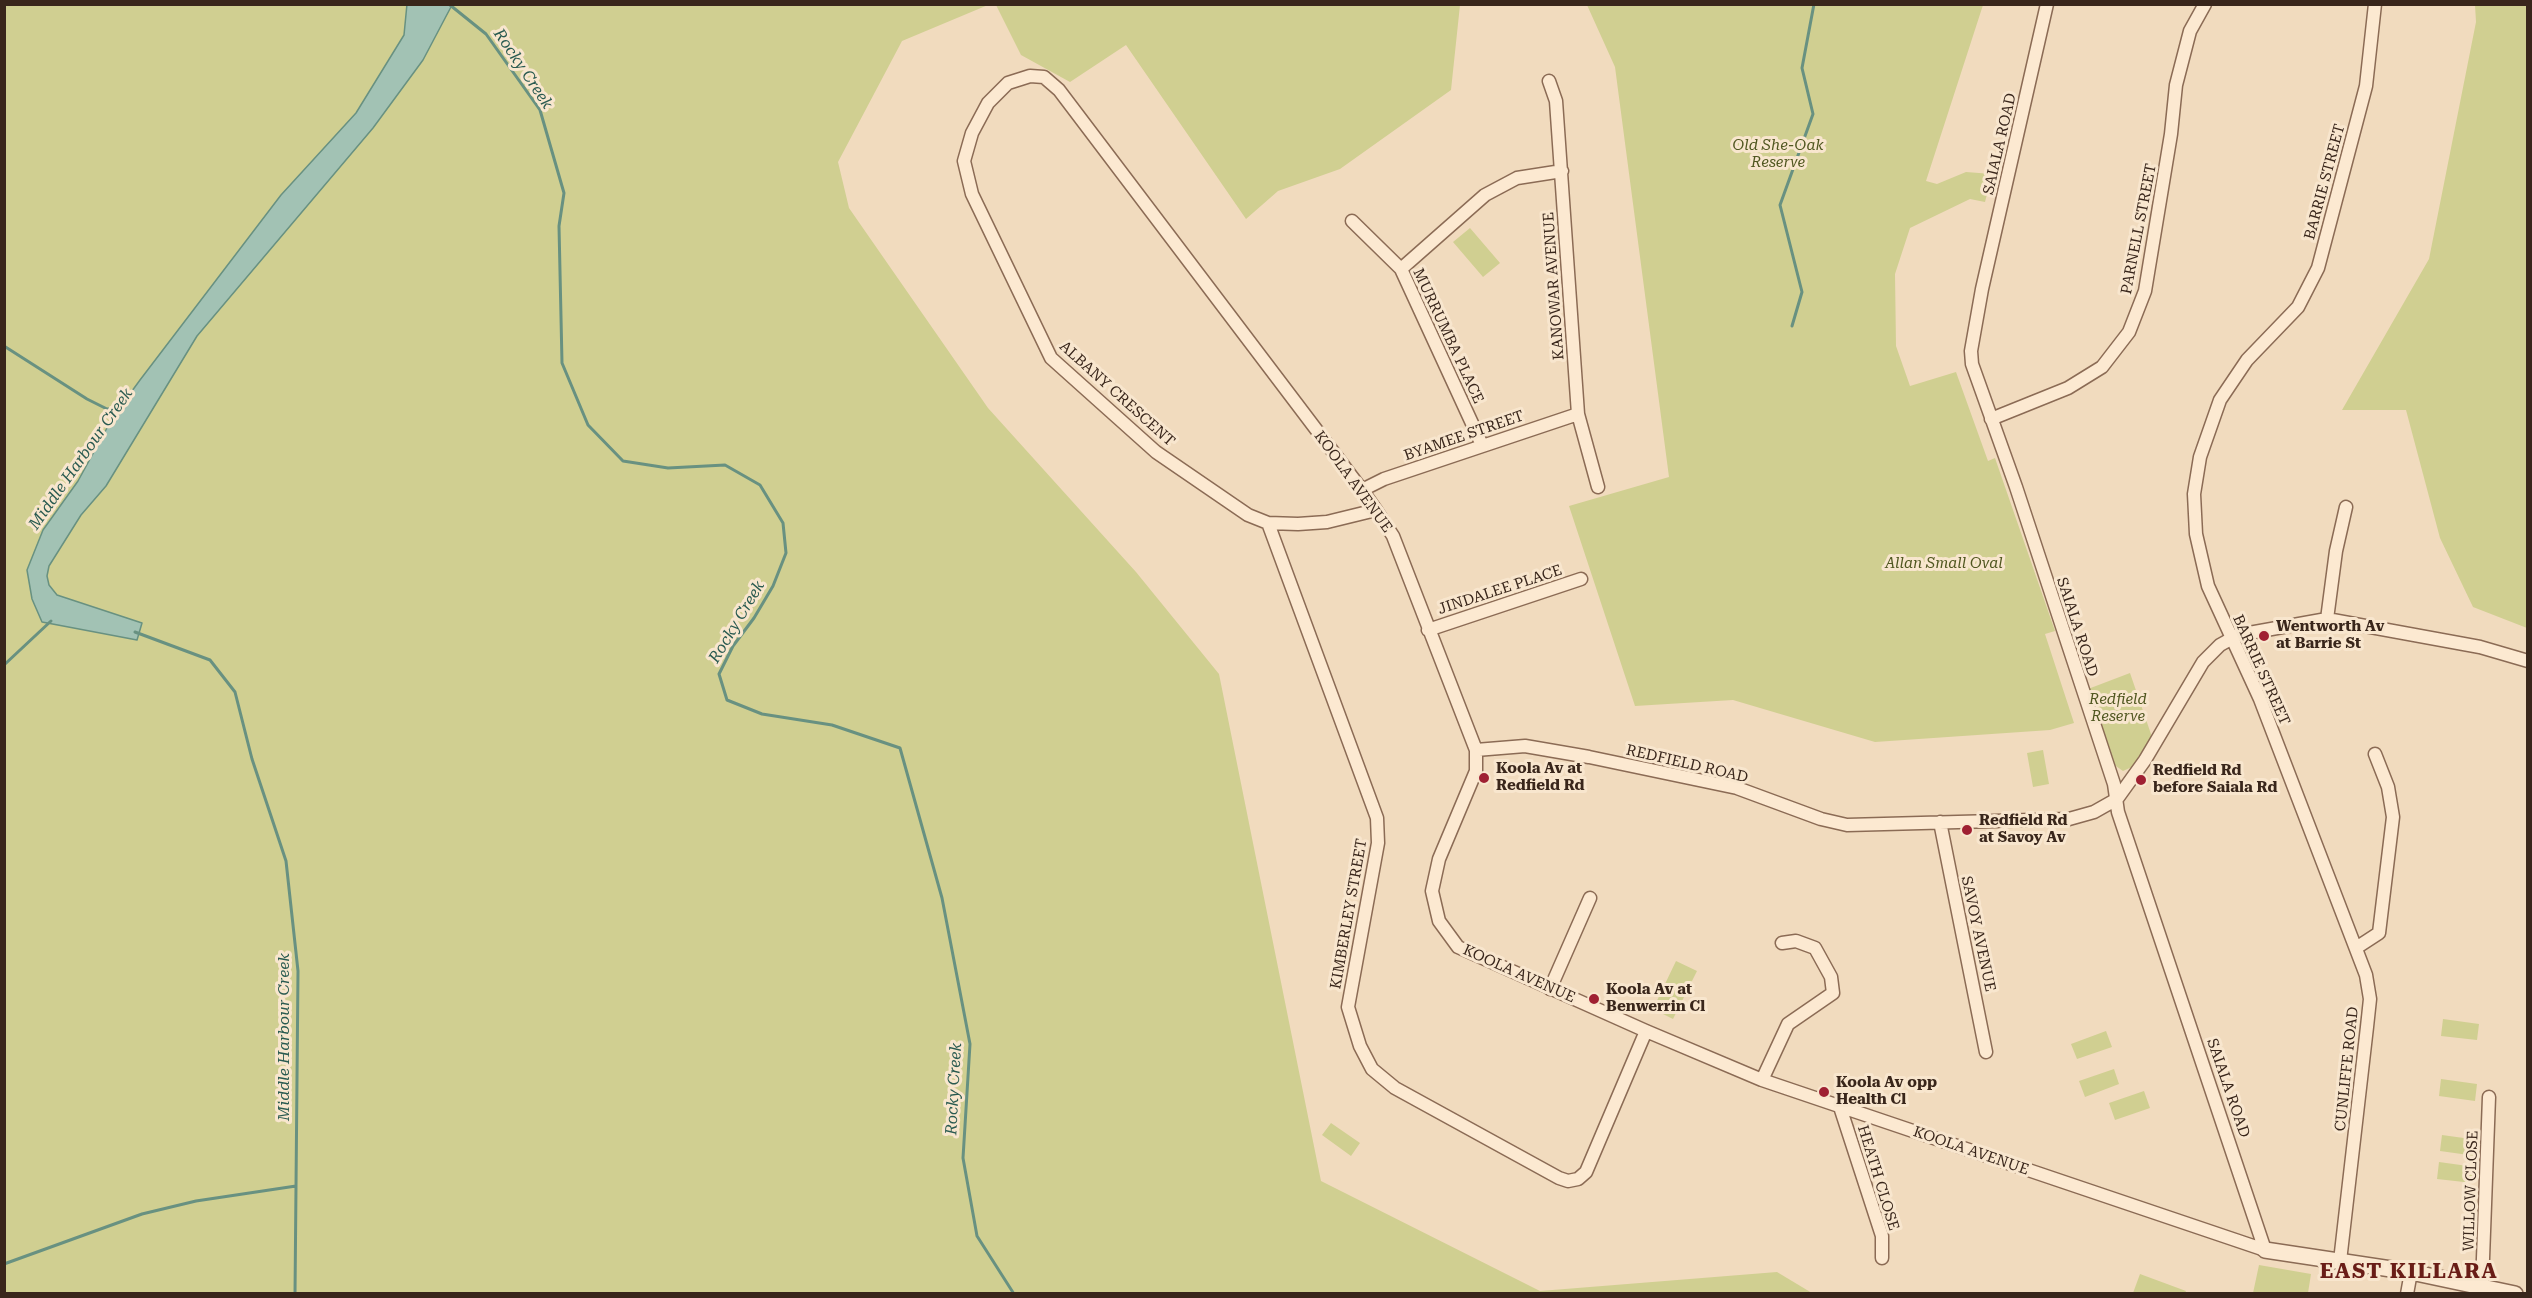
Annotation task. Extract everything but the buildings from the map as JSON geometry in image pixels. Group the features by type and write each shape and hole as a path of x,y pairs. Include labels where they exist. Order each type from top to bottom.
{"street":[{"name":"SAIALA ROAD","path":"2047,4 1985,278 1971,351 1972,364 2117,799 2118,812 2265,1250"},
{"name":"PARNELL STREET","path":"1992,419 2068,388 2102,367 2129,332 2145,291 2171,134 2176,85 2190,31 2205,4"},
{"name":"BARRIE STREET","path":"2356,948 2260,699 2208,586 2199,553 2194,516 2200,457 2217,408 2232,379 2298,307 2318,268 2366,86 2375,4"},
{"name":"ALBANY CRESCENT","path":"1044,77 1030,76 1008,83 988,103 972,133 964,161 972,194 1051,358 1156,452 1232,506 1268,523 1326,522 1376,510"},
{"name":"KOOLA AVENUE","path":"1044,77 1059,90 1143,199 1362,490 1392,536 1476,750 1473,778 1434,875 1432,891 1439,921 1458,947 1762,1080 2265,1250 2410,1272 2515,1293"},
{"name":"KANOWAR AVENUE","path":"1549,81 1556,101 1578,414 1598,487"},
{"path":"1401,269 1485,195 1516,178 1562,171"},
{"name":"MURRUMBA PLACE","path":"1352,221 1401,269 1482,445"},
{"name":"BYAMEE STREET","path":"1362,490 1383,479 1578,414"},
{"path":"2327,619 2336,551 2346,507"},
{"name":"KIMBERLEY STREET","path":"1268,523 1377,818 1378,843 1348,1007 1360,1046 1372,1069 1395,1088 1568,1181 1578,1179 1586,1172 1646,1031"},
{"name":"JINDALEE PLACE","path":"1428,630 1581,579"},
{"path":"2231,638 2327,619 2480,647 2528,661"},
{"name":"REDFIELD ROAD","path":"1476,750 1525,746 1589,757 1737,788 1821,819 1847,825 2069,819 2094,812 2117,799 2145,760 2204,662 2212,652 2231,638"},
{"path":"2356,948 2379,933 2393,817 2388,788 2375,754"},
{"name":"SAVOY AVENUE","path":"1940,822 1986,1052"},
{"path":"1551,989 1590,898"},
{"path":"1762,1080 1788,1024 1833,993 1831,977 1815,948 1796,940 1782,943"},
{"name":"CUNLIFFE ROAD","path":"2340,1261 2370,999 2366,975 2356,948"},
{"name":"WILLOW CLOSE","path":"2482,1285 2489,1097"},
{"name":"HEATH CLOSE","path":"1840,1107 1882,1236 1882,1258"},
{"path":"2407,1293 2410,1272"}],"green space":[{"path":"5,5 988,5 902,41 838,162 849,208 988,408 1136,572 1219,674 1321,1181 1540,1291 1777,1272 1812,1293 5,1294"},
{"path":"996,5 1460,5 1451,90 1340,169 1278,191 1246,219 1126,45 1070,82 1021,55"},
{"name":"Old She-Oak Reserve","path":"1587,5 1983,5 1926,181 1937,184 1966,172 1992,174 1985,202 1970,199 1910,228 1895,274 1896,346 1910,386 1956,372 1988,461 1995,458 2055,631 2045,634 2074,723 2050,730 1875,742 1733,700 1635,706 1569,506 1669,477 1615,67"},
{"path":"2475,5 2527,5 2527,628 2473,607 2440,538 2406,410 2342,410 2429,259 2476,22"},
{"path":"1470,228 1500,263 1483,277 1453,242"},
{"name":"Redfield Reserve","path":"2130,673 2152,737 2134,766 2123,771 2113,764 2088,689"},
{"path":"2043,750 2049,784 2033,787 2027,753"},
{"path":"1676,961 1697,971 1673,1019 1653,1009"},
{"path":"2443,1019 2479,1024 2477,1040 2441,1036"},
{"path":"2106,1031 2112,1047 2077,1059 2071,1044"},
{"path":"2114,1069 2119,1084 2085,1097 2079,1081"},
{"path":"2441,1079 2477,1084 2475,1101 2439,1096"},
{"path":"2144,1091 2150,1108 2115,1120 2109,1103"},
{"path":"1331,1123 1360,1143 1351,1156 1322,1135"},
{"path":"2442,1135 2478,1140 2476,1156 2440,1151"},
{"path":"2439,1162 2475,1167 2473,1183 2437,1179"},
{"path":"2259,1265 2311,1274 2308,1293 2253,1293"},
{"path":"2140,1274 2186,1291 2185,1293 2133,1293"}],"shaded area":[{"path":"407,4 452,5 423,60 373,128 197,336 106,486 81,515 49,566 47,576 49,585 57,595 142,623 137,640 42,622 32,599 27,570 43,530 78,481 113,417 140,380 281,195 356,113 404,35"}],"waterway":[{"path":"1792,326 1802,292 1780,205 1813,114 1802,68 1814,4"},
{"name":"Rocky Creek","path":"450,5 486,34 540,110 564,193 559,226 562,363 588,425 623,461 668,468 725,465 760,485 783,523 786,553 773,586 754,618 733,646 719,674 727,700 762,714 832,725 900,748 942,898 970,1044 963,1158 977,1236 1014,1294"},
{"path":"4,346 87,399 107,409 123,408"},
{"path":"4,665 51,621"},
{"name":"Middle Harbour Creek","path":"135,632 210,660 235,692 252,759 286,861 298,971 295,1294"},
{"path":"4,1264 142,1214 196,1201 296,1186"}],"place":[{"name":"Wentworth Av at Barrie St","path":"2264,636"},
{"name":"Koola Av at Redfield Rd","path":"1484,778"},
{"name":"Redfield Rd before Saiala Rd","path":"2141,780"},
{"name":"Redfield Rd at Savoy Av","path":"1967,830"},
{"name":"Koola Av at Benwerrin Cl","path":"1594,999"},
{"name":"Koola Av opp Health Cl","path":"1824,1092"}],"district":[{"name":"EAST KILLARA","path":"2409,1272"}],"park label":[{"name":"Allan Small Oval","path":"1944,564"}]}
